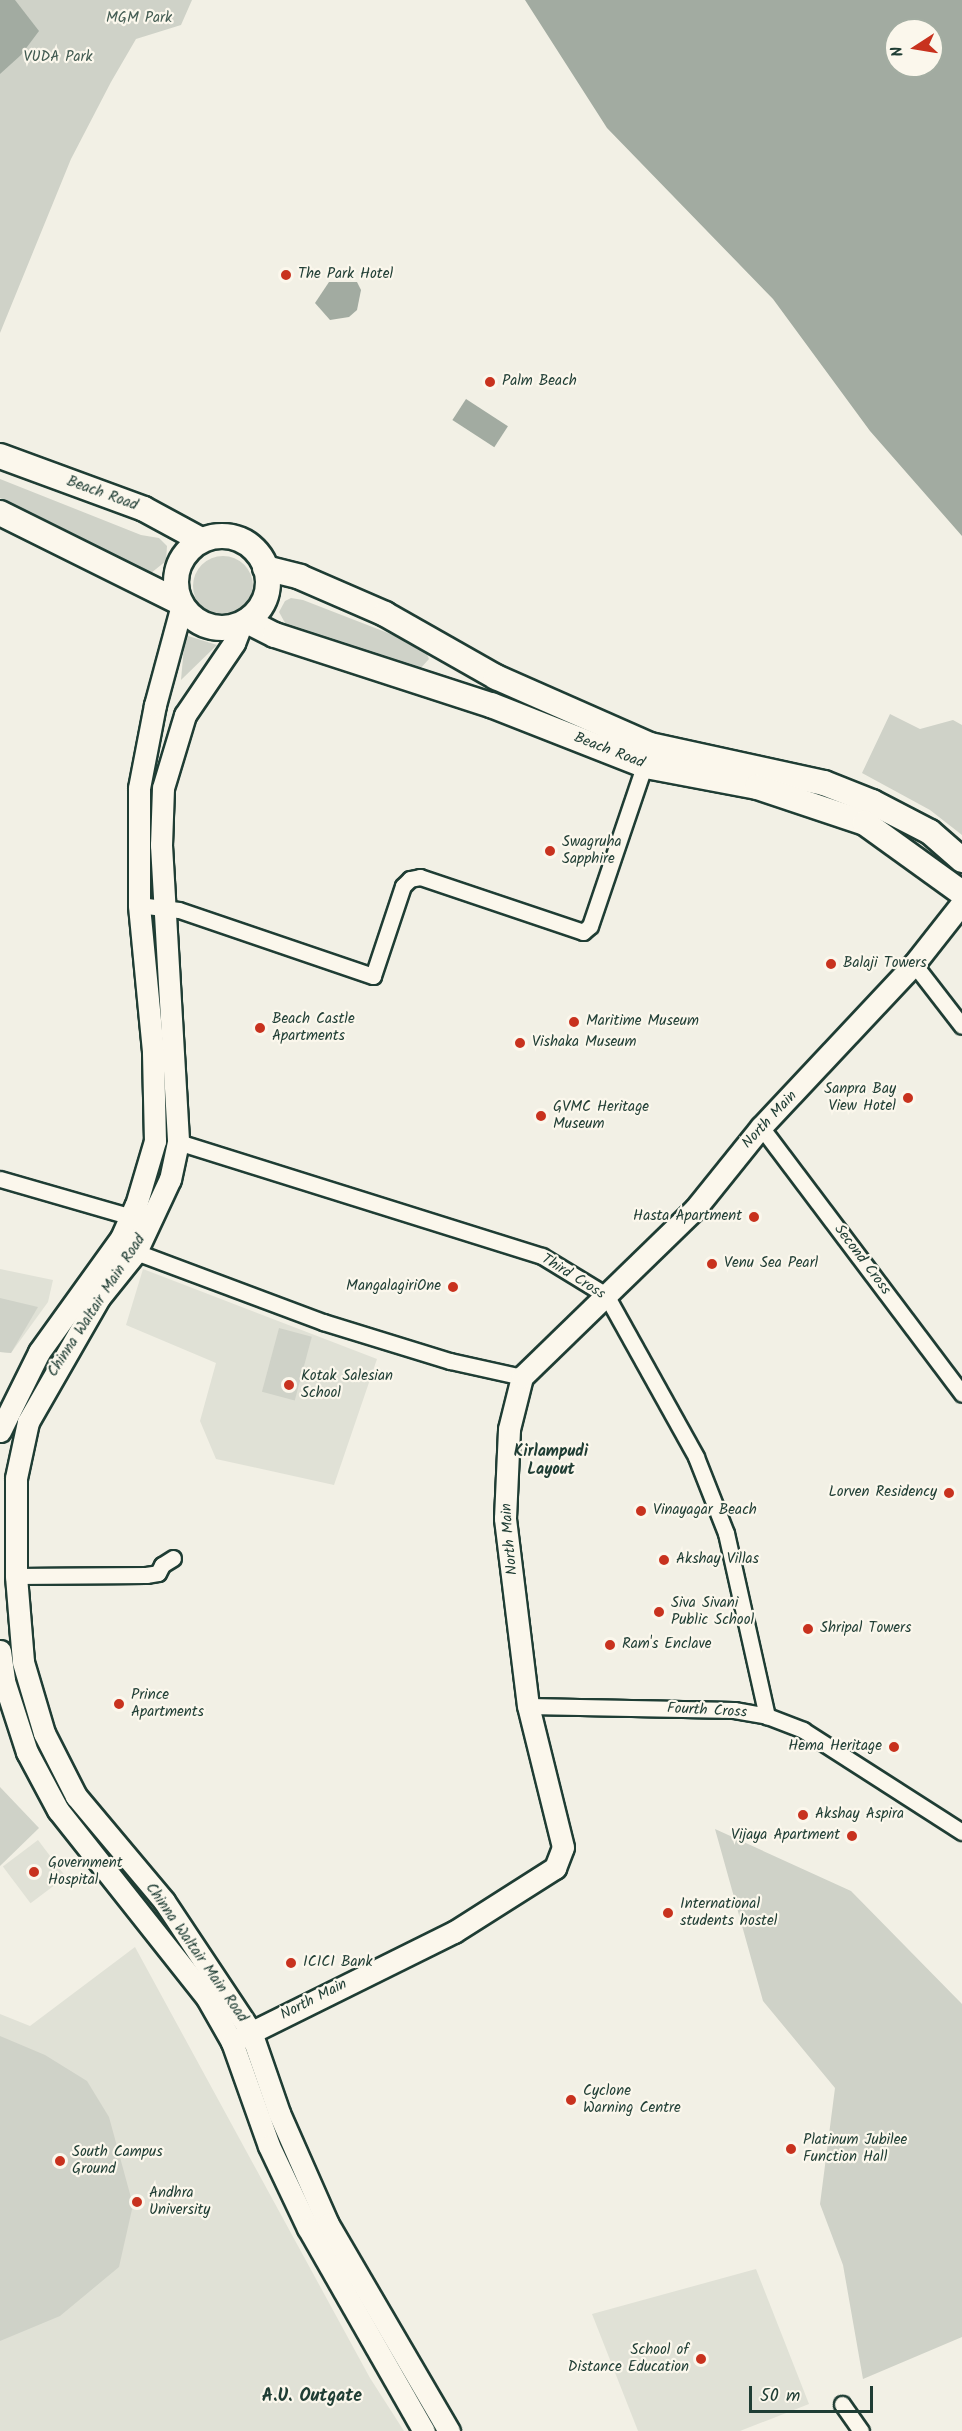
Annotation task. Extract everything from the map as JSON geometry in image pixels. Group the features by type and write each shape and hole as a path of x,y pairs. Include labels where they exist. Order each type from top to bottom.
{"main road":[{"name":"Beach Road","path":"0,456 144,509 201,540"},
{"path":"0,513 181,604"},
{"path":"219,535 237,538 253,548 265,568 266,598 244,623 224,629 206,626 190,617 181,604 175,584 178,566 187,550 201,540 219,535"},
{"name":"Beach Road","path":"265,568 300,577 384,614 496,677 648,755 824,783 922,827 962,860"},
{"name":"Beach Road","path":"244,623 491,705 757,787 865,823 962,893"}],"street":[{"name":"Chinna Waltair Main Road","path":"0,1431 39,1352 113,1250 132,1216 155,1141 153,1051 139,904 139,788 155,705 181,604"},
{"name":"Chinna Waltair Main Road","path":"244,623 234,643 185,715 164,788 161,845 178,1142 170,1179 136,1252 99,1298 57,1366 28,1422 8,1477 23,1662 44,1733 76,1796 164,1901 241,2037 283,2123 328,2224 449,2431"},
{"path":"139,904 166,907 373,976 403,886 410,879 420,877 583,932 590,926 648,755"},
{"name":"North Main","path":"241,2037 454,1932 555,1868 562,1848 528,1706 505,1518 509,1429 522,1377 695,1209 761,1127 914,964 962,903"},
{"path":"914,964 962,1026"},
{"name":"Second Cross","path":"761,1127 962,1394"},
{"name":"Third Cross","path":"178,1142 542,1256 606,1294 696,1457 726,1533 766,1716"},
{"path":"0,1179 132,1216"},
{"path":"136,1252 323,1322 450,1361 522,1377"},
{"path":"16,1576 146,1575 158,1573 162,1565 173,1558"},
{"name":"Chinna Waltair Main Road","path":"0,1651 4,1681 27,1752 58,1810 207,1998 241,2037 269,2146 308,2228 424,2431"},
{"name":"Fourth Cross","path":"528,1706 734,1710 766,1716 803,1730 962,1832"},
{"path":"842,2404 861,2431"}],"shaded area":[{"path":"0,0 15,0 39,31 21,55 0,74"},
{"path":"525,0 962,0 962,536 870,431 773,299 607,128"},
{"path":"329,282 357,282 361,290 357,310 349,317 330,320 315,303"},
{"path":"466,399 508,426 494,447 452,420"},
{"path":"0,1269 53,1280 48,1302 11,1353 0,1352"},
{"name":"Kotak Salesian School","path":"143,1269 377,1359 334,1485 216,1459 200,1421 216,1363 126,1325"},
{"name":"Government Hospital","path":"38,1840 66,1877 31,1903 3,1866"},
{"name":"Andhra University","path":"135,1947 370,2378 404,2431 0,2431 0,2014 30,2026"},
{"name":"School of Distance Education","path":"756,2269 809,2404 740,2431 638,2431 592,2314"}],"green space":[{"name":"VUDA Park","path":"0,0 192,0 181,25 136,39 111,82 71,159 0,333"},
{"path":"0,479 141,535 159,538 167,546 166,561 151,573 130,566 0,498"},
{"path":"223,556 240,561 248,569 253,586 248,603 240,611 223,616 206,611 198,603 193,586 198,569 206,561"},
{"path":"291,598 303,600 424,647 429,659 419,670 289,630 279,612 285,601"},
{"path":"185,635 217,645 181,680"},
{"path":"890,714 920,729 953,720 962,725 962,835 930,810 862,773"},
{"path":"0,1298 38,1307 11,1353 0,1352"},
{"path":"279,1328 312,1337 295,1401 262,1392"},
{"path":"0,1787 39,1828 0,1866"},
{"path":"715,1829 851,1891 962,2004 962,2337 863,2379 843,2265 820,2204 835,2088 763,2001"},
{"name":"South Campus Ground","path":"0,2036 45,2055 87,2081 109,2117 133,2205 119,2267 60,2316 0,2341"}],"place":[{"name":"The Park Hotel","path":"286,275"},
{"name":"Palm Beach","path":"490,382"},
{"name":"Swagruha Sapphire","path":"550,851"},
{"name":"Balaji Towers","path":"831,964"},
{"name":"Maritime Museum","path":"574,1022"},
{"name":"Beach Castle Apartments","path":"260,1028"},
{"name":"Vishaka Museum","path":"520,1043"},
{"name":"Sanpra Bay View Hotel","path":"908,1098"},
{"name":"GVMC Heritage Museum","path":"541,1116"},
{"name":"Hasta Apartment","path":"754,1217"},
{"name":"Venu Sea Pearl","path":"712,1264"},
{"name":"MangalagiriOne","path":"453,1287"},
{"name":"Kotak Salesian School","path":"289,1385"},
{"name":"Lorven Residency","path":"949,1493"},
{"name":"Vinayagar Beach","path":"641,1511"},
{"name":"Akshay Villas","path":"664,1560"},
{"name":"Siva Sivani Public School","path":"659,1612"},
{"name":"Shripal Towers","path":"808,1629"},
{"name":"Ram's Enclave","path":"610,1645"},
{"name":"Prince Apartments","path":"119,1704"},
{"name":"Hema Heritage","path":"894,1747"},
{"name":"Akshay Aspira","path":"803,1815"},
{"name":"Vijaya Apartment","path":"852,1836"},
{"name":"Government Hospital","path":"34,1872"},
{"name":"International students hostel","path":"668,1913"},
{"name":"ICICI Bank","path":"291,1963"},
{"name":"Cyclone Warning Centre","path":"571,2100"},
{"name":"Platinum Jubilee Function Hall","path":"791,2149"},
{"name":"South Campus Ground","path":"60,2161"},
{"name":"Andhra University","path":"137,2202"},
{"name":"School of Distance Education","path":"701,2359"}],"district":[{"name":"Kirlampudi Layout","path":"551,1461"},
{"name":"A.U. Outgate","path":"312,2397"}],"park label":[{"name":"MGM Park","path":"139,19"}]}
